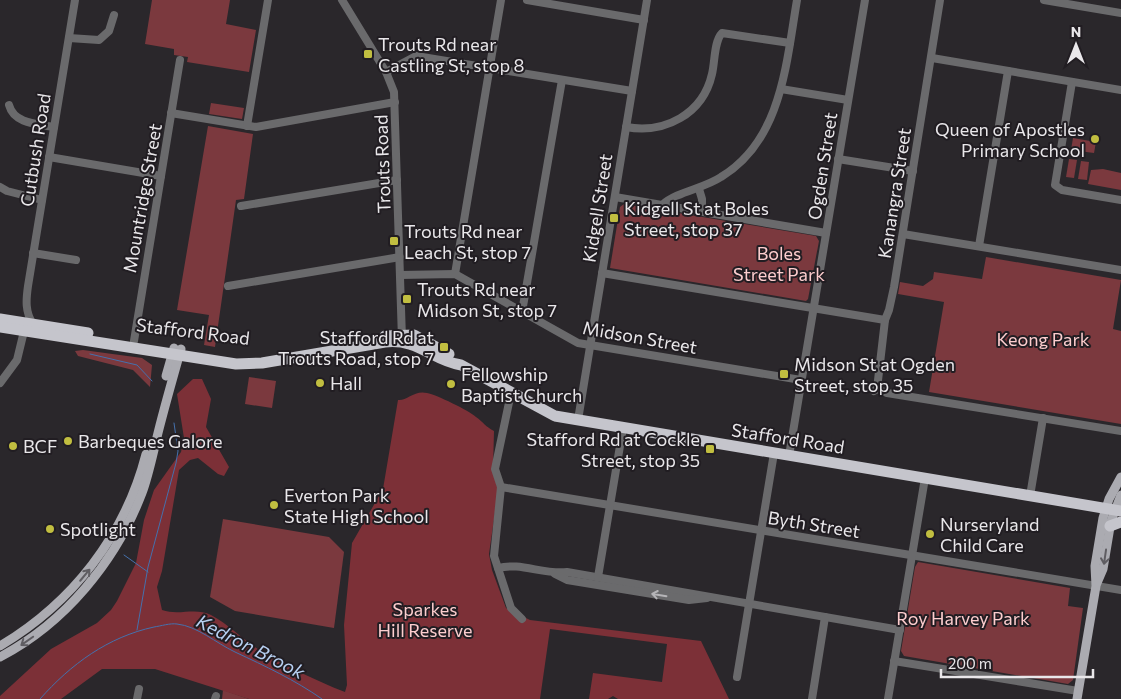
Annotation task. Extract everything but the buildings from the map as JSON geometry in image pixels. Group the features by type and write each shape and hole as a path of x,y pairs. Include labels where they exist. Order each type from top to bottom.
{"highway":[{"name":"Stafford Road","path":"0,319 23,325 177,352 229,356 261,356 402,338 423,339 456,358 461,365 547,413 623,428 1114,509"},
{"name":"Stafford Road","path":"0,327 23,325 134,341 177,352"}],"main road":[{"path":"0,646 35,623 63,599 86,574 114,533 128,507 141,474 177,352"},
{"path":"0,657 31,638 64,610 89,584 115,545 142,491 177,352"},
{"path":"1078,695 1096,586 1095,566 1114,509 1121,477"},
{"path":"1096,586 1104,569 1116,524 1114,509 1121,495"}],"street":[{"name":"Cutbush Road","path":"23,325 33,253 75,0"},
{"path":"247,126 268,0"},
{"name":"Trouts Road","path":"342,0 386,72 392,86 395,102 402,338"},
{"path":"400,275 455,274 501,0"},
{"path":"527,0 644,20"},
{"name":"Kidgell Street","path":"578,420 647,0"},
{"path":"662,205 673,197 698,189 729,172 751,150 773,115 782,89 797,0"},
{"name":"Ogden Street","path":"789,456 865,0"},
{"name":"Kanangra Street","path":"940,0 903,234 891,304 885,320 875,390 1043,418"},
{"path":"1044,0 1121,13"},
{"path":"69,38 99,40 109,31 114,15"},
{"path":"626,127 642,129 661,127 680,120 694,108 708,86 718,40 722,33 790,43"},
{"path":"386,72 416,56 632,91"},
{"path":"932,58 1121,90"},
{"name":"Mountridge Street","path":"134,341 180,60"},
{"path":"978,246 1008,71"},
{"path":"522,312 562,80"},
{"path":"1072,82 1055,177 1056,186 1062,190 1121,200"},
{"path":"782,89 848,100"},
{"path":"171,113 247,126 260,126 395,102"},
{"path":"9,105 12,112 22,121 54,127"},
{"path":"49,158 161,176"},
{"path":"838,159 913,171"},
{"path":"241,206 397,180"},
{"path":"698,189 702,199 702,212"},
{"path":"2,192 42,200"},
{"path":"615,197 826,233"},
{"path":"903,234 1121,270"},
{"path":"33,253 76,260"},
{"path":"228,286 400,257"},
{"path":"602,273 885,320"},
{"name":"Midson Street","path":"455,274 572,340 590,345 801,380"},
{"path":"0,376 14,358 23,325 28,316 26,305"},
{"path":"0,383 18,360 23,325"},
{"path":"511,393 495,469 501,487 494,556 511,608 522,619"},
{"path":"1030,496 1043,418 1121,432"},
{"path":"598,577 623,428"},
{"path":"737,677 774,453"},
{"path":"888,699 925,478"},
{"name":"Byth Street","path":"501,487 1121,590"},
{"path":"498,568 514,567 554,574 566,580 689,600 707,598 900,630"},
{"path":"554,574 567,572 701,594 707,598"},
{"path":"812,699 825,617"},
{"path":"894,661 1078,695"},
{"path":"137,699 139,689"}],"green space":[{"path":"152,0 230,0 226,24 256,30 249,72 187,62 188,57 174,55 174,49 145,44"},
{"path":"211,103 244,108 242,119 209,114"},
{"path":"208,126 253,134 244,199 236,200 215,347 204,345 209,315 177,310"},
{"path":"1073,138 1096,142 1094,153 1071,150"},
{"path":"1069,159 1077,160 1074,178 1066,177"},
{"path":"1081,161 1089,162 1087,180 1078,179"},
{"path":"1103,169 1121,173 1121,190 1088,184 1091,170"},
{"name":"Boles Street Park","path":"624,204 816,236 819,241 808,299 806,301 610,268 620,207"},
{"name":"Keong Park","path":"986,257 1121,280 1113,329 1121,331 1121,424 929,392 944,302 898,294 900,282 923,286 933,279 934,272 982,279"},
{"path":"83,350 142,358 152,365 150,387 133,370 78,356 75,351"},
{"path":"249,377 276,381 272,408 245,404"},
{"name":"Sparkes Hill Reserve","path":"193,379 202,379 211,399 206,427 229,467 224,476 218,474 198,458 190,460 179,470 162,571 157,587 162,610 168,612 199,612 211,615 269,655 311,678 345,692 347,685 344,625 352,543 383,489 398,400 422,392 432,394 472,414 494,431 493,469 498,491 489,554 492,570 506,608 530,620 701,641 729,699 618,699 613,696 608,699 589,699 593,673 662,682 667,644 550,629 540,699 249,699 155,669 102,669 61,699 0,699 0,696 51,649 97,623 111,610 117,601 136,563 144,520 154,490 181,452 184,438 177,394"},
{"path":"223,519 329,537 344,552 334,628 235,611 210,597"},
{"name":"Roy Harvey Park","path":"918,562 1070,588 1068,606 1083,608 1073,680 1068,684 904,656 901,651 915,567"},
{"path":"223,690 249,699 222,699"}],"waterway":[{"path":"90,354 137,365 152,381"},
{"path":"137,630 148,567 176,463 178,451 174,423"},
{"path":"124,555 148,572"},
{"name":"Kedron Brook","path":"40,699 64,674 106,645 137,632 168,624 184,625 199,631 228,648 291,679 322,699"}],"place":[{"name":"Trouts Rd near Castling St, stop 8","path":"368,54"},
{"name":"Queen of Apostles Primary School","path":"1095,139"},
{"name":"Kidgell St at Boles Street, stop 37","path":"614,218"},
{"name":"Trouts Rd near Leach St, stop 7","path":"394,241"},
{"name":"Trouts Rd near Midson St, stop 7","path":"407,299"},
{"name":"Stafford Rd at Trouts Road, stop 7","path":"444,347"},
{"name":"Midson St at Ogden Street, stop 35","path":"784,374"},
{"name":"Hall","path":"320,383"},
{"name":"Fellowship Baptist Church","path":"451,384"},
{"name":"Barbeques Galore","path":"68,441"},
{"name":"BCF","path":"13,446"},
{"name":"Stafford Rd at Cockle Street, stop 35","path":"710,449"},
{"name":"Everton Park State High School","path":"274,505"},
{"name":"Spotlight","path":"50,529"},
{"name":"Nurseryland Child Care","path":"930,534"}]}
